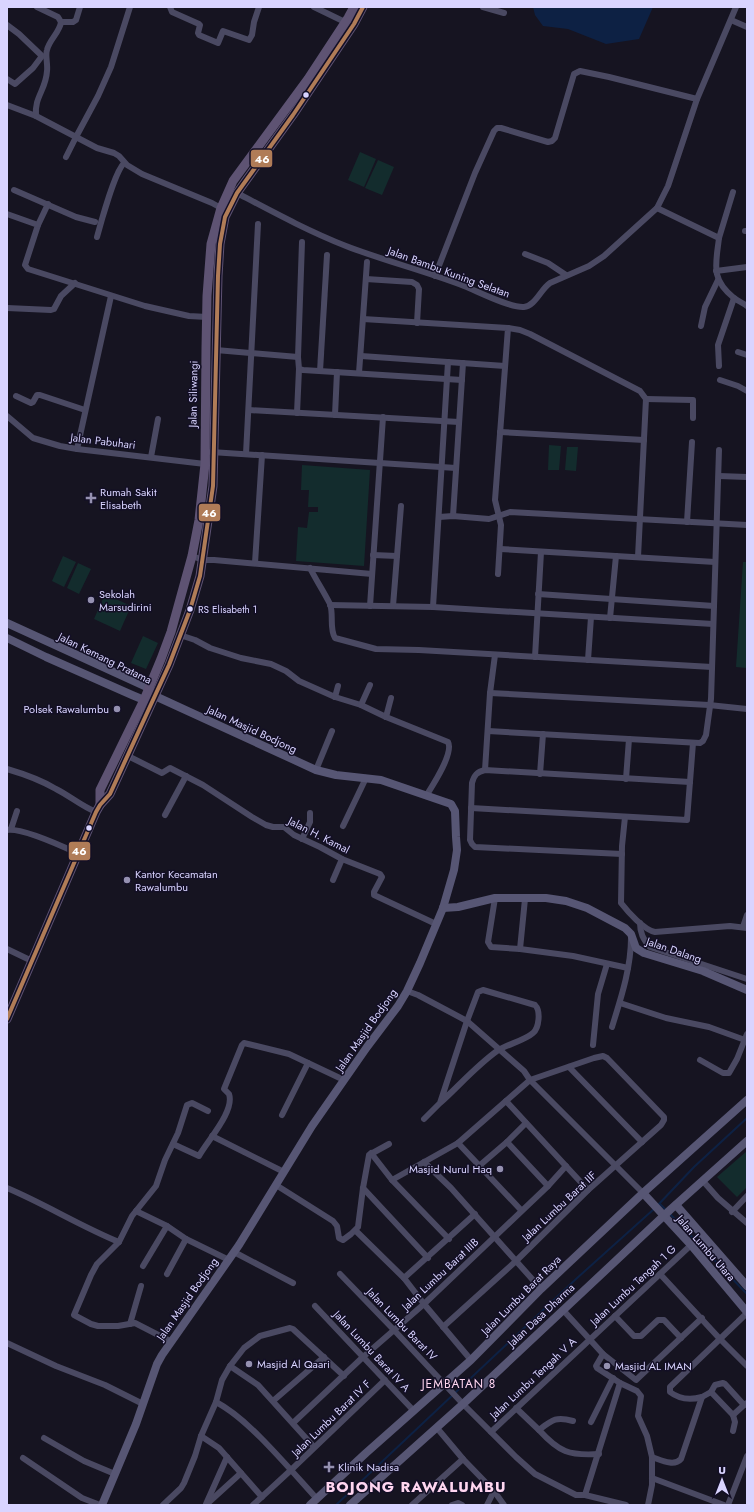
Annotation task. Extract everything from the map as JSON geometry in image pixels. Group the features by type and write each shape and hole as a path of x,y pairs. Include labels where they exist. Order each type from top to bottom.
{"main road":[{"path":"311,81 354,7"},
{"path":"311,81 354,24 363,7"},
{"name":"Jalan Siliwangi","path":"135,728 144,700 152,692 171,632 192,556 199,520 205,464 210,452 220,244 225,217 237,193 277,139 311,81"},
{"name":"Jalan Siliwangi","path":"135,728 180,635 199,583 203,560 213,486 210,452 207,317 211,244 221,208 233,181 267,133 298,101"},
{"path":"98,808 110,794 128,756 135,728"},
{"path":"7,1019 98,808 100,790 135,728"}],"street":[{"path":"38,7 58,17 62,22"},
{"path":"62,22 73,22 76,20 80,7"},
{"path":"66,157 98,96 111,67 130,7"},
{"path":"170,7 172,12 199,24 199,35 218,43 223,31 249,40 252,35 254,22 259,7"},
{"path":"314,7 345,22"},
{"path":"483,7 504,13"},
{"name":"Jalan Bambu Kuning Selatan","path":"237,193 280,217 360,251 466,287 509,305 525,307 531,305 545,286 566,275 589,266 604,256 657,208 668,186 697,99 736,7"},
{"path":"731,20 747,27"},
{"path":"36,116 35,107 37,98 43,90 47,73 46,51 62,22"},
{"path":"7,25 19,34 42,56 33,68 15,84 7,79"},
{"path":"435,276 475,173 494,131 497,128 501,128 548,142 552,141 555,138 574,74 580,71 697,99"},
{"path":"7,105 36,116 97,148 114,153 119,156 124,163 142,174 221,208"},
{"path":"97,237 120,168 124,163"},
{"path":"14,190 76,217 95,222"},
{"path":"733,192 718,238 716,271 718,280 723,288 734,298 747,306"},
{"path":"48,204 38,225 25,265 26,268 111,296 170,313 207,317"},
{"path":"657,208 718,238"},
{"path":"7,214 38,225"},
{"path":"246,454 258,224"},
{"path":"297,413 302,242"},
{"path":"525,254 548,263 566,275"},
{"path":"320,371 327,255"},
{"path":"359,373 367,262"},
{"path":"716,271 747,267"},
{"path":"366,279 412,282 417,285 419,289 417,323"},
{"path":"701,326 705,307 718,280"},
{"path":"7,308 54,309 66,290 75,283"},
{"path":"77,450 111,296"},
{"path":"719,366 718,345 734,298"},
{"path":"363,319 520,330 640,391 646,399 638,557"},
{"path":"498,574 501,524 495,500 508,328"},
{"path":"216,350 298,357"},
{"path":"738,352 747,355"},
{"path":"360,356 505,366"},
{"path":"433,608 448,362"},
{"path":"454,516 463,363"},
{"path":"299,369 462,380"},
{"path":"335,415 337,372"},
{"path":"720,380 738,386 747,391"},
{"path":"16,396 31,403 36,396 40,395 85,410"},
{"path":"646,399 693,400 693,418"},
{"path":"249,410 459,422"},
{"name":"Jalan Pabuhari","path":"7,416 33,438 60,446 77,450 205,464"},
{"path":"370,606 383,418"},
{"path":"151,457 158,419"},
{"path":"500,432 644,440"},
{"path":"687,522 692,442"},
{"path":"488,731 693,743 700,743 703,741 706,735 712,667 719,450"},
{"path":"210,452 456,468"},
{"path":"255,563 262,455"},
{"path":"719,476 747,478"},
{"path":"393,606 401,506"},
{"path":"438,517 454,516 489,519 510,512 747,525"},
{"path":"500,549 715,562"},
{"path":"535,657 541,552"},
{"path":"374,555 397,556"},
{"path":"192,556 203,560 255,563 372,574"},
{"path":"610,618 616,556"},
{"path":"310,568 330,605 332,613 332,634 335,638 376,649 495,654 712,667"},
{"path":"538,594 714,606"},
{"path":"330,605 393,606 713,624"},
{"path":"588,660 591,617"},
{"name":"Jalan Kemang Pratama","path":"7,623 137,683 152,692"},
{"path":"180,635 226,654 270,664 286,671 299,681 335,697 361,705 386,717 448,742 450,745 449,754 426,796"},
{"name":"Jalan Kemang Pratama","path":"7,638 82,674 144,700"},
{"path":"33,651 39,638"},
{"path":"485,770 490,693 495,654"},
{"path":"82,674 88,661"},
{"path":"132,695 137,683"},
{"path":"361,705 370,685"},
{"path":"335,697 338,686"},
{"name":"Jalan Masjid Bodjong","path":"101,1505 136,1424 157,1364 170,1341 234,1252 312,1126 376,1034 398,1006 407,991 443,908 457,850 455,811 451,804 381,780 336,775 316,770 152,692"},
{"path":"490,693 709,705 747,709"},
{"path":"386,717 391,698"},
{"path":"316,770 332,731"},
{"path":"540,774 543,734"},
{"path":"626,779 628,739"},
{"path":"471,808 688,820 693,743"},
{"name":"Jalan H. Kamal","path":"128,756 162,773 170,768 203,785 266,825 284,827 294,835 342,859 382,875 374,892 376,896 436,924"},
{"path":"7,769 45,783 78,803 98,808"},
{"path":"622,854 475,847 470,840 473,777 478,772 485,770 690,782"},
{"path":"165,815 186,776"},
{"path":"343,826 366,778"},
{"path":"17,811 9,829 58,845 79,854"},
{"path":"302,839 310,822 310,813"},
{"path":"625,817 622,854 621,903 626,910 649,931 655,932 730,926 745,928 747,914"},
{"path":"333,880 342,859"},
{"path":"496,898 488,945 494,948 520,949 573,956 628,968"},
{"name":"Jalan Dalang","path":"443,908 458,907 496,898 546,898 566,901 587,908 625,928 631,934 636,948 644,953 703,971 747,990"},
{"path":"520,949 525,899"},
{"path":"640,922 640,931 650,947 747,979"},
{"path":"612,1027 620,1003 628,968 631,934"},
{"path":"7,949 32,961"},
{"path":"593,1045 598,994 607,964"},
{"path":"424,1119 440,1103 463,1080 498,1050 532,1034 537,1027 539,1009 535,1005 480,990 466,1021 440,1103"},
{"path":"407,991 418,995 466,1021 524,1071 530,1080 645,1195 668,1211"},
{"path":"620,1003 666,1018 746,1037 737,1059 729,1073 718,1071 700,1060"},
{"path":"173,1144 199,1156 230,1104 229,1094 224,1089 243,1043 246,1042 283,1052 344,1080"},
{"name":"Jalan Lumbu Barat IIF","path":"443,1327 516,1261 588,1190 661,1125 664,1120 664,1116 605,1056 594,1058 569,1067"},
{"path":"282,1114 308,1063"},
{"path":"392,1180 458,1143 530,1080 569,1067 642,1142"},
{"name":"Jalan Lumbu Barat Raya","path":"310,1505 413,1410 446,1386 542,1289 747,1100"},
{"path":"506,1101 588,1190"},
{"path":"170,1341 135,1323 118,1326 98,1326 74,1315 94,1269 100,1259 118,1242 127,1224 156,1186 188,1104 192,1103 208,1111"},
{"path":"479,1166 526,1123"},
{"path":"212,1136 284,1172"},
{"name":"Jalan Dasa Dharma","path":"350,1505 436,1428 461,1402 563,1310 668,1211 747,1141"},
{"path":"507,1142 548,1186"},
{"path":"458,1143 521,1210"},
{"path":"276,1185 333,1220 337,1226 339,1238 341,1240 345,1239 356,1231 358,1227 368,1157 371,1153 389,1144"},
{"path":"371,1153 392,1180 449,1239"},
{"path":"424,1162 475,1214 542,1289"},
{"name":"Jalan Lumbu Barat IIIB","path":"293,1423 363,1357 424,1304 521,1210 548,1186 566,1166"},
{"path":"703,1180 732,1212 747,1223"},
{"path":"7,1188 46,1205 89,1230 118,1242"},
{"path":"363,1188 428,1258"},
{"path":"732,1212 747,1196"},
{"path":"136,1211 167,1226 186,1239 228,1260"},
{"name":"Jalan Lumbu Utara","path":"668,1211 691,1245 747,1312"},
{"name":"Jalan Lumbu Utara","path":"668,1211 747,1286"},
{"path":"404,1278 428,1258 475,1214"},
{"path":"143,1266 167,1226"},
{"path":"356,1231 404,1278 471,1360"},
{"path":"167,1274 186,1239"},
{"name":"Jalan Lumbu Tengah 1 G","path":"590,1340 691,1245"},
{"path":"234,1252 293,1283"},
{"name":"Jalan Lumbu Barat IV","path":"340,1274 397,1328 461,1402 536,1474 576,1495 585,1495 626,1505"},
{"path":"660,1274 747,1366"},
{"path":"130,1324 141,1286"},
{"name":"Jalan Lumbu Barat IV A","path":"315,1306 413,1410"},
{"path":"563,1310 603,1354 636,1380 702,1318"},
{"path":"733,1415 746,1404 725,1384 720,1383 715,1385 711,1392 696,1399 676,1396 670,1392 670,1387 747,1312"},
{"path":"615,1316 634,1336 641,1336 661,1319 664,1320 681,1338"},
{"path":"163,1505 181,1488 184,1483 201,1436 216,1402 222,1380 230,1366 244,1348 260,1336 290,1328 293,1329 344,1376"},
{"name":"Jalan Lumbu Tengah V A","path":"491,1432 590,1340"},
{"path":"7,1342 56,1366 105,1385 143,1404"},
{"path":"603,1354 596,1366 620,1383 637,1391 641,1396 638,1416 647,1436 652,1457 651,1494 648,1505"},
{"path":"273,1401 324,1357"},
{"path":"230,1366 258,1385 314,1447"},
{"path":"590,1422 613,1378"},
{"name":"Jalan Lumbu Barat IV F","path":"253,1505 385,1380"},
{"path":"585,1495 620,1383"},
{"path":"711,1392 733,1415 735,1422 733,1431"},
{"path":"652,1457 674,1463 681,1459 702,1397"},
{"path":"216,1402 228,1408 238,1416 276,1453 317,1499"},
{"path":"516,1408 554,1445 567,1453 598,1454"},
{"path":"539,1430 553,1420 560,1418 573,1421"},
{"path":"436,1428 494,1491 504,1505"},
{"path":"201,1436 219,1448 262,1497"},
{"path":"44,1438 84,1461 115,1474"},
{"path":"728,1505 747,1456"},
{"path":"206,1505 227,1457"},
{"path":"23,1458 82,1498 101,1505"},
{"path":"412,1505 463,1459"},
{"path":"206,1505 241,1473"},
{"path":"652,1478 724,1505"},
{"path":"487,1505 494,1491"},
{"path":"452,1505 458,1503 462,1505"}],"green space":[{"path":"360,152 376,159 364,187 348,180"},
{"path":"378,160 394,167 382,195 365,188"},
{"path":"549,445 561,446 559,470 548,470"},
{"path":"567,447 578,447 576,471 565,470"},
{"path":"302,465 370,470 364,566 296,561 298,527 307,528 309,512 318,512 318,507 308,507 309,490 301,490"},
{"path":"63,556 76,562 64,587 52,581"},
{"path":"743,562 747,562 747,668 736,667"},
{"path":"78,563 91,569 79,594 67,588"},
{"path":"105,594 131,606 120,631 94,619"},
{"path":"143,636 158,643 146,669 131,663"},
{"path":"747,1151 747,1187 737,1197 717,1177"}],"water":[{"path":"533,7 653,7 639,39 606,44 568,29 543,26 535,15"}],"waterway":[{"path":"657,1206 694,1167 747,1118"},
{"path":"660,1204 667,1211"},
{"path":"336,1505 576,1279 654,1209"},
{"path":"670,1214 747,1294"}],"transit line":[{"name":"46","path":"7,1019 96,812 110,794 169,665 190,610 200,576 213,486 218,276 220,244 225,217 237,193 293,115 354,24 363,7"}],"place":[{"name":"Rumah Sakit Elisabeth","path":"91,498"},
{"name":"Sekolah Marsudirini","path":"91,600"},
{"name":"RS Elisabeth 1","path":"190,609"},
{"name":"Polsek Rawalumbu","path":"117,709"},
{"name":"Kantor Kecamatan Rawalumbu","path":"127,880"},
{"name":"Masjid Nurul Haq","path":"500,1169"},
{"name":"Masjid Al Qaari","path":"249,1364"},
{"name":"Masjid AL IMAN","path":"607,1366"},
{"name":"Klinik Nadisa","path":"329,1467"}],"district":[{"name":"JEMBATAN 8","path":"459,1384"},
{"name":"BOJONG RAWALUMBU","path":"416,1487"}]}
